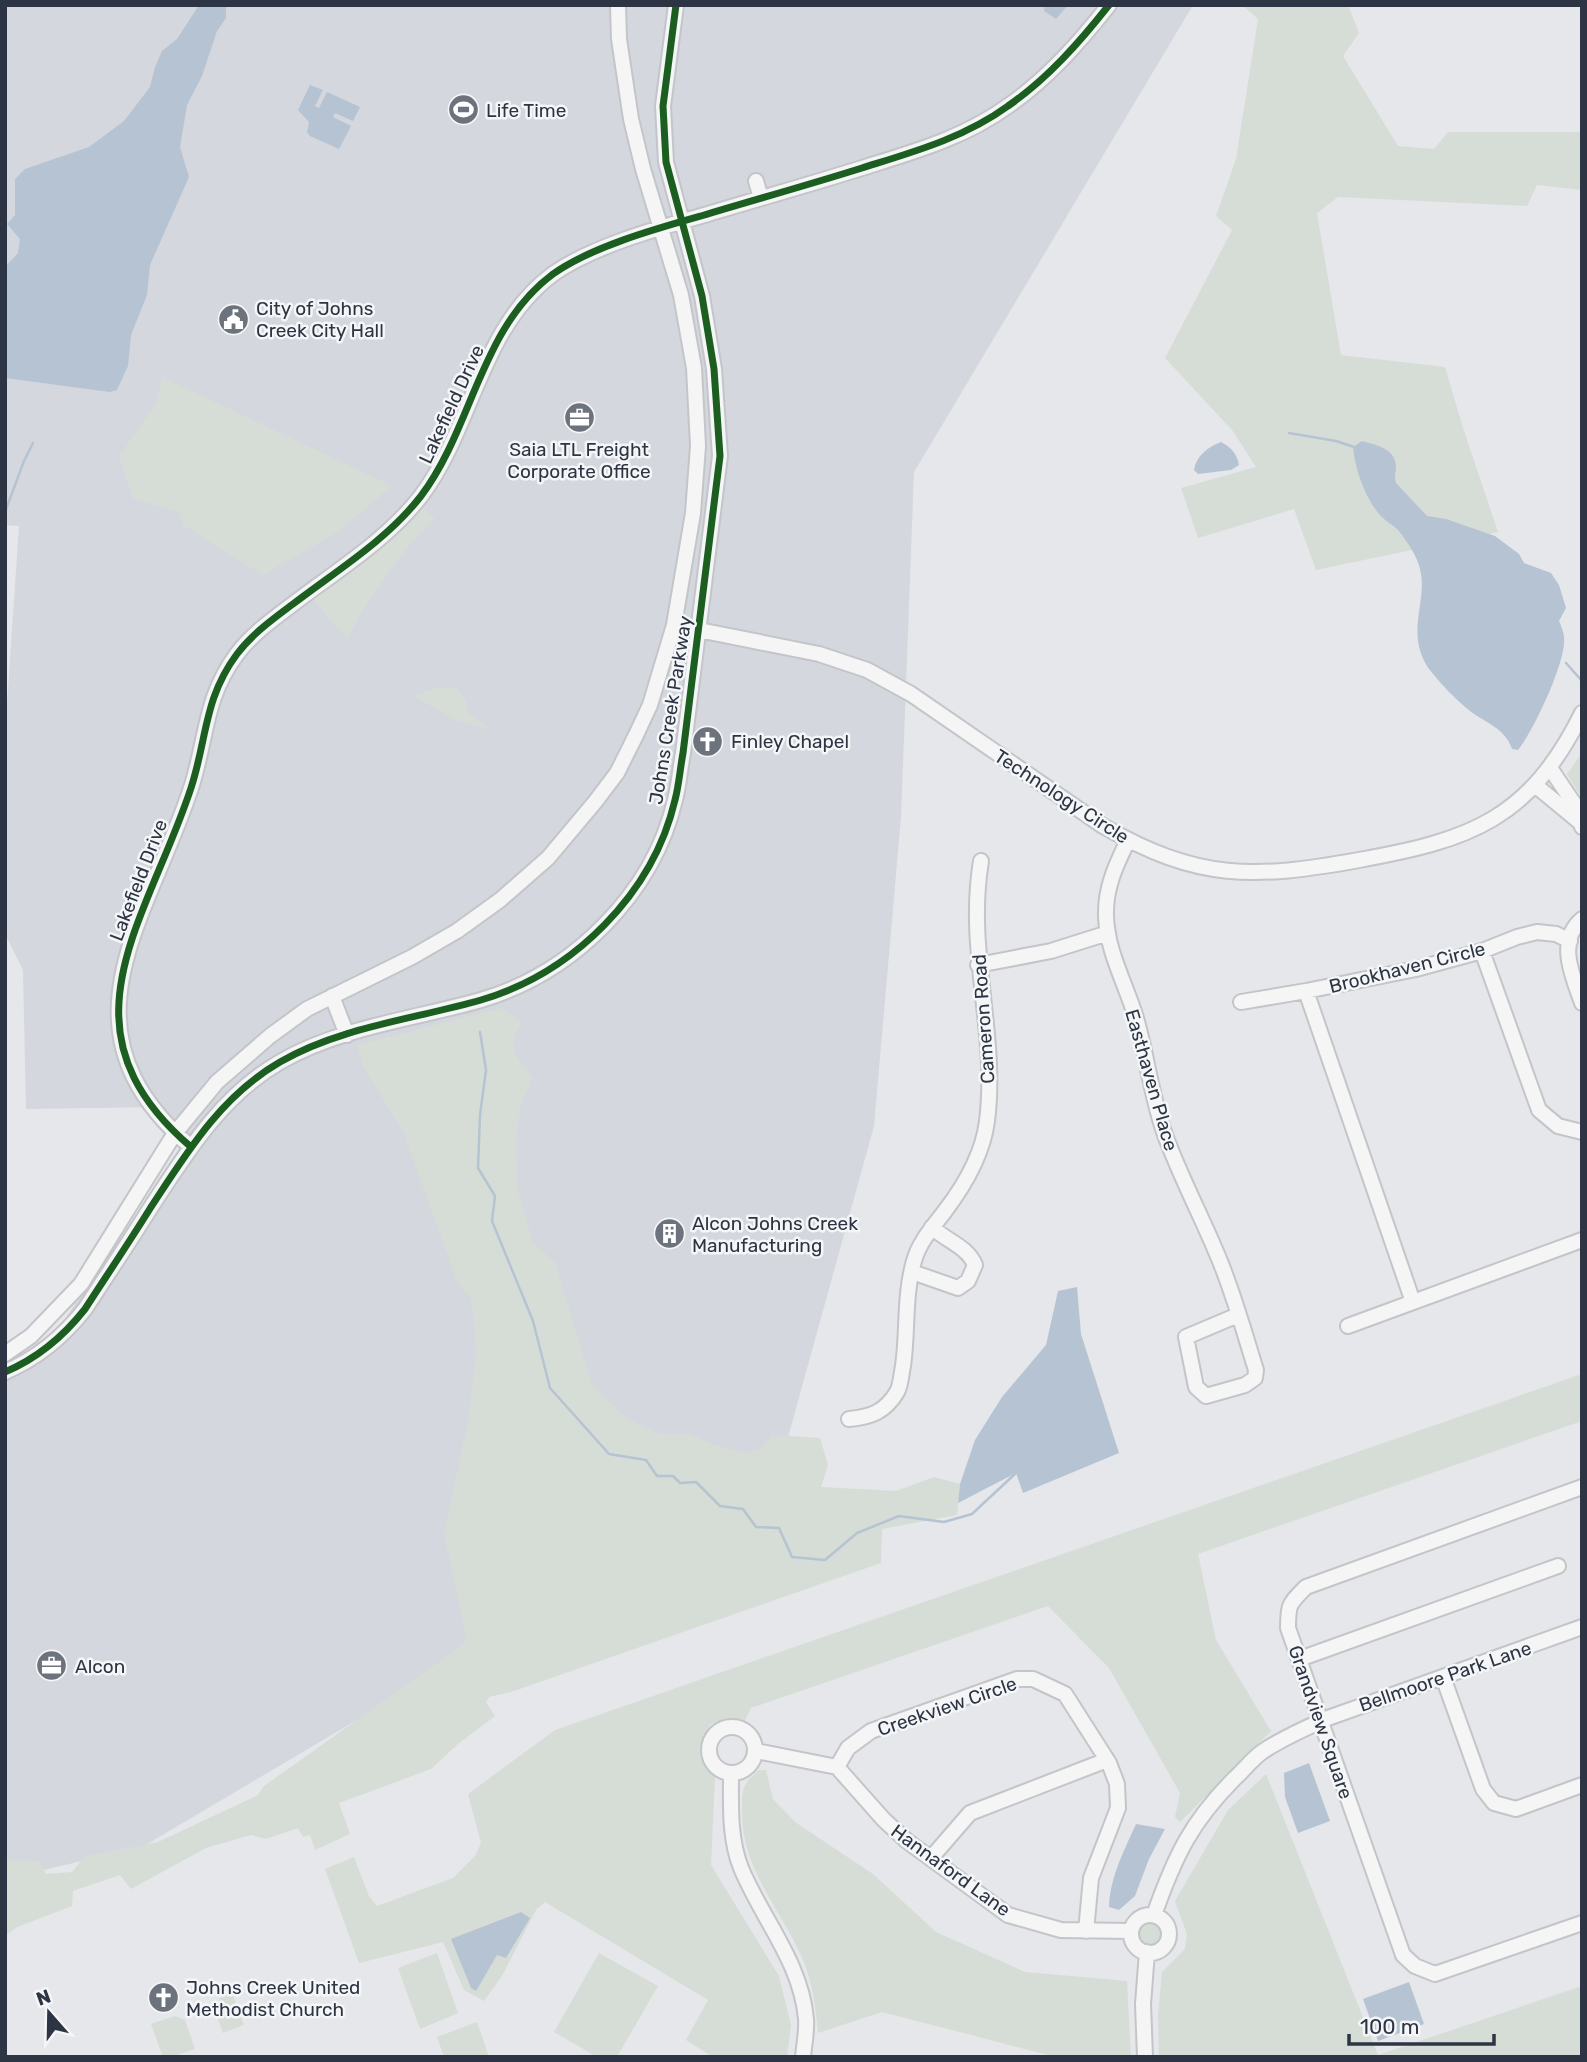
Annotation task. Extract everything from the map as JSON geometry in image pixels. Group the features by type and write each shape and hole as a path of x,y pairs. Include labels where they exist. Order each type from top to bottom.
{"street":[{"name":"Johns Creek Parkway","path":"5,1354 32,1336 81,1284 175,1133 217,1082 307,1009 412,957 457,931 500,900 548,858 617,773 650,705 674,625 693,513 698,446 694,368 681,295 631,119 619,39 618,5"},
{"name":"Johns Creek Parkway","path":"5,1373 52,1345 70,1328 191,1147 215,1116 254,1080 280,1062 346,1035 484,999 527,983 559,964 609,921 648,867 675,802 700,632 720,456 714,369 702,296 669,178 663,128 667,68 676,5"},
{"name":"Lakefield Drive","path":"191,1147 153,1110 132,1075 120,1035 118,995 127,954 191,789 207,714 222,677 238,652 259,630 382,536 419,499 447,455 504,328 530,293 573,261 661,228 932,146 982,123 1007,108 1044,77 1072,50 1109,5"},
{"path":"755,181 761,198"},
{"name":"Technology Circle","path":"674,625 819,654 844,661 890,681 1128,841 1182,863 1228,872 1304,870 1439,844 1486,824 1516,803 1550,768 1582,713"},
{"path":"1550,768 1566,803 1581,825"},
{"path":"1535,785 1566,803"},
{"name":"Easthaven Place","path":"1128,841 1110,878 1106,917 1112,952 1144,1048 1151,1090 1163,1130 1180,1175 1218,1255 1238,1315 1256,1370 1255,1378 1245,1385 1206,1396 1196,1387 1186,1337 1238,1315"},
{"name":"Cameron Road","path":"849,1419 873,1416 888,1406 899,1389 908,1290 914,1258 973,1168 987,1123 990,1059 978,965 976,892 981,861"},
{"path":"1582,919 1578,922 1570,942 1568,963 1582,1003"},
{"name":"Brookhaven Circle","path":"1241,1002 1416,969 1538,932 1556,934 1570,942"},
{"path":"978,965 1051,951 1108,933"},
{"path":"1482,951 1539,1110 1558,1126 1582,1132"},
{"path":"1306,991 1413,1302"},
{"path":"332,996 346,1035"},
{"path":"912,1272 958,1289 968,1281 975,1265 971,1255 932,1227"},
{"path":"1348,1326 1582,1240"},
{"name":"Grandview Square","path":"1582,1487 1306,1587 1292,1600 1287,1610 1288,1628 1407,1961 1435,1974 1582,1923"},
{"path":"1305,1657 1558,1566"},
{"name":"Bellmoore Park Lane","path":"1154,1915 1169,1873 1190,1831 1210,1802 1260,1753 1298,1730 1582,1627"},
{"path":"1443,1677 1483,1789 1494,1803 1516,1809 1582,1785"},
{"name":"Creekview Circle","path":"837,1766 848,1748 871,1731 1017,1679 1032,1679 1065,1694 1107,1760 1117,1784 1118,1808 1091,1878 1086,1931"},
{"path":"731,1727 744,1729 753,1739 756,1751 749,1766 731,1773 718,1768 710,1754 711,1742 719,1731 731,1727"},
{"path":"756,1751 837,1766"},
{"path":"931,1858 970,1813 1107,1760"},
{"name":"Hannaford Lane","path":"837,1766 884,1820 907,1841 1008,1915 1061,1930 1130,1931"},
{"path":"731,1773 730,1816 740,1867 788,1957 801,1990 806,2021 803,2057"},
{"path":"1147,1914 1154,1915 1165,1922 1169,1934 1165,1946 1160,1950 1147,1952 1136,1947 1130,1931 1136,1920 1147,1914"},
{"path":"1145,2057 1143,2004 1147,1952"}],"shaded area":[{"path":"5,5 1193,5 914,472 901,817 874,1126 787,1441 445,1668 142,1847 5,1879 5,1369 55,1335 94,1274 191,1137 161,1107 26,1109 23,970 5,934 5,733 19,526 5,525"},
{"path":"1242,5 1348,5 1359,33 1343,56 1398,146 1434,149 1448,132 1582,132 1582,190 1537,185 1527,206 1338,197 1317,213 1341,355 1445,367 1498,532 1316,570 1294,509 1198,538 1181,488 1256,467 1232,430 1165,358 1232,230 1216,216 1236,159 1258,19"},
{"path":"162,377 392,486 336,533 263,575 183,525 180,513 133,498 119,456 156,404"},
{"path":"421,506 435,518 386,575 347,639 312,599 382,548"},
{"path":"439,687 457,688 466,700 467,712 489,728 458,721 413,696"},
{"path":"1582,753 1582,798 1567,774"},
{"path":"502,1008 522,1022 514,1039 515,1051 533,1077 521,1105 516,1140 518,1191 533,1243 555,1262 592,1385 626,1418 657,1433 690,1434 712,1444 744,1453 761,1449 772,1435 820,1438 828,1465 821,1487 896,1491 934,1477 960,1484 957,1515 882,1529 881,1563 514,1691 489,1697 486,1702 495,1716 431,1769 339,1803 350,1834 315,1850 310,1835 303,1837 298,1828 266,1839 251,1835 206,1848 131,1889 120,1875 73,1891 72,1906 17,1927 5,1936 5,1860 40,1861 46,1874 72,1872 85,1856 158,1842 258,1795 264,1786 464,1644 466,1636 444,1533 469,1417 476,1351 471,1298 458,1284 404,1134 364,1068 357,1045"},
{"path":"1582,1374 1582,1421 1198,1554 1216,1640 1271,1731 1180,1822 1175,1817 1180,1793 1109,1668 1048,1606 751,1708 745,1720 725,1718 710,1725 703,1738 704,1757 715,1777 711,1865 779,1976 791,2025 787,2057 713,2057 686,2040 708,2000 545,1902 536,1910 502,1976 484,2001 464,1990 443,1942 359,1963 325,1869 354,1857 369,1896 377,1906 453,1878 475,1856 481,1843 468,1794 555,1730"},
{"path":"759,1770 766,1770 773,1799 795,1822 873,1874 936,1932 1025,1972 1127,1981 1131,2057 1056,2057 882,2012 818,2033 814,1998 805,1965 757,1874 744,1835 743,1793 747,1782"},
{"path":"1266,1774 1378,2055 1582,1986 1582,2057 1159,2057 1158,2015 1162,1972 1185,1949 1187,1934 1175,1901 1228,1810"},
{"path":"1150,1920 1159,1924 1163,1933 1159,1942 1150,1946 1141,1942 1137,1933 1141,1924"},
{"path":"437,1953 458,2013 420,2029 398,1968"},
{"path":"599,1953 658,1986 617,2057 597,2057 554,2032"},
{"path":"232,1993 244,2025 223,2033 214,2009 220,1998"},
{"path":"175,2016 185,2020 195,2049 172,2057 163,2057 151,2024"},
{"path":"477,2022 489,2057 444,2057 437,2037"}],"water":[{"path":"199,5 226,5 226,18 217,31 202,76 187,105 180,147 189,177 150,265 147,295 131,335 128,366 117,390 110,392 5,378 5,267 18,253 20,239 7,224 15,215 15,179 25,169 89,147 124,121 150,87 162,51 177,39"},
{"path":"1045,5 1068,5 1056,19 1044,11"},
{"path":"310,85 323,90 315,106 319,108 327,92 360,107 353,121 335,113 333,117 351,126 339,149 310,136 307,132 309,122 298,110"},
{"path":"1362,441 1384,448 1392,455 1396,466 1396,483 1427,516 1446,519 1495,536 1519,554 1524,563 1551,573 1559,585 1566,608 1559,621 1564,637 1559,667 1547,698 1518,750 1512,749 1500,731 1454,697 1429,669 1421,654 1418,627 1421,574 1408,544 1397,529 1380,515 1365,492 1358,474 1353,447"},
{"path":"1221,442 1233,451 1239,465 1231,470 1198,474 1194,470 1200,456"},
{"path":"1077,1287 1081,1334 1119,1453 1023,1493 1016,1473 958,1503 960,1484 975,1440 1002,1397 1046,1345 1058,1291"},
{"path":"1309,1763 1330,1821 1298,1833 1285,1797 1284,1773"},
{"path":"1136,1824 1165,1829 1149,1859 1135,1896 1119,1910 1109,1907 1112,1885 1118,1864"},
{"path":"521,1912 530,1918 506,1958 497,1955 476,1991 471,1988 451,1939"},
{"path":"1409,1982 1424,2024 1378,2041 1363,1999"}],"waterway":[{"path":"1289,433 1354,447"},
{"path":"5,512 33,443"},
{"path":"1566,663 1582,681"},
{"path":"480,1032 486,1070 480,1115 478,1168 495,1196 492,1221 533,1321 550,1388 609,1454 646,1460 657,1476 673,1476 680,1483 696,1482 720,1506 743,1509 756,1527 779,1528 792,1557 825,1560 857,1533 899,1516 944,1522 972,1514 1016,1473"}],"cycle path":[{"path":"5,1372 39,1353 59,1338 77,1319 192,1146 223,1108 259,1076 280,1062 327,1040 481,1000 515,988 547,971 577,950 604,925 628,897 648,867 664,834 678,789 720,456 714,369 702,296 666,162 663,106 676,5"},
{"path":"191,1147 150,1103 127,1060 119,1017 123,974 135,929 191,788 212,703 226,670 237,654 270,621 377,541 408,512 439,469 479,379 509,322 529,296 553,274 586,255 624,240 900,156 974,127 1008,106 1036,84 1074,47 1109,5"}],"place":[{"name":"Life Time","path":"463,110"},
{"name":"City of Johns Creek City Hall","path":"233,319"},
{"name":"Saia LTL Freight Corporate Office","path":"579,418"},
{"name":"Finley Chapel","path":"708,741"},
{"name":"Alcon Johns Creek Manufacturing","path":"669,1234"},
{"name":"Alcon","path":"52,1666"},
{"name":"Johns Creek United Methodist Church","path":"163,1998"}]}
